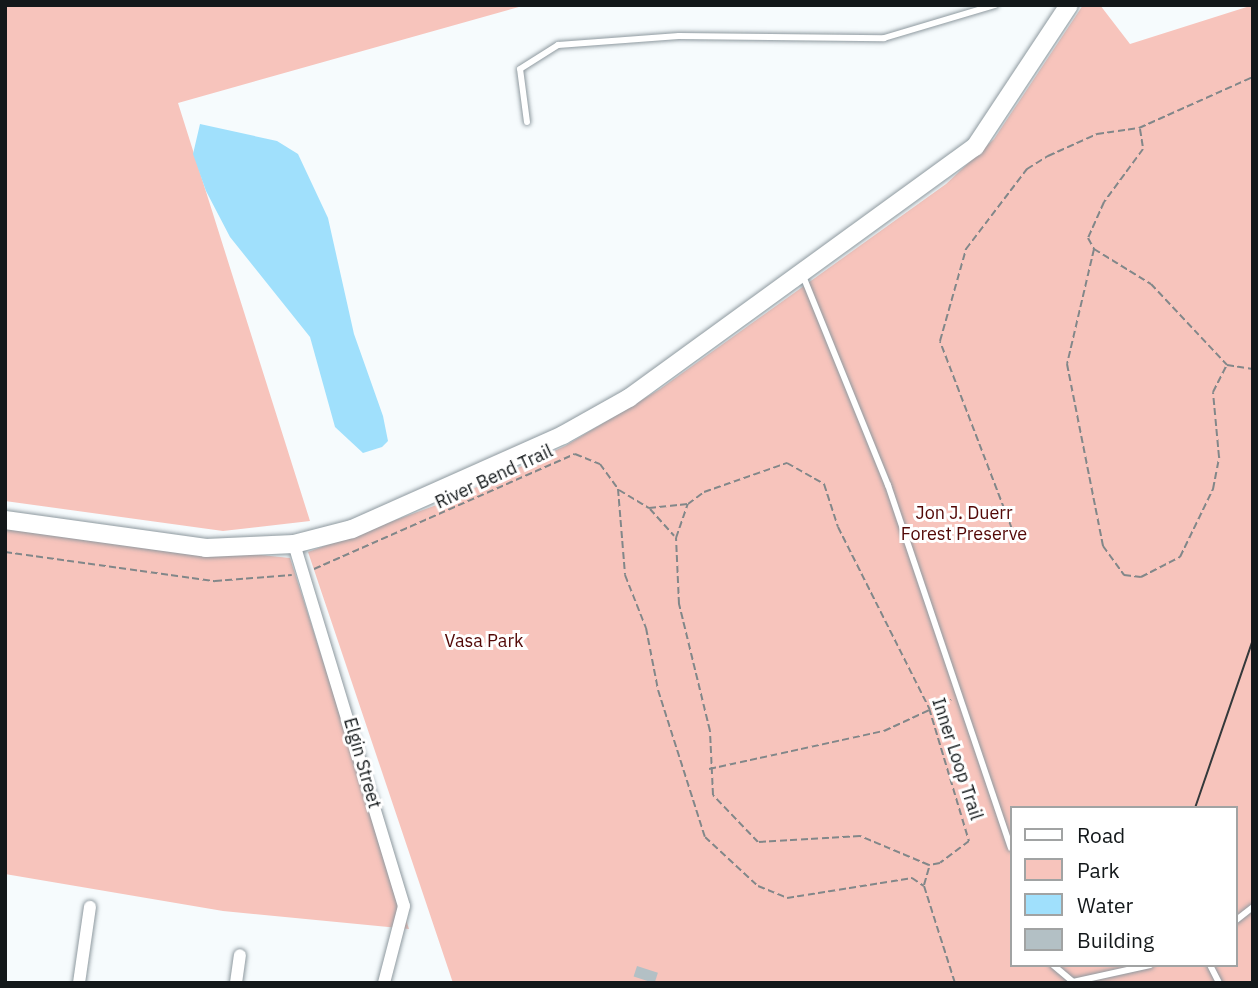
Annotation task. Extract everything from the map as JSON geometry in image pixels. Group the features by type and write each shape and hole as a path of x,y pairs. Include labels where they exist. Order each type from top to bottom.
{"main road":[{"path":"5,520 206,548 294,544 352,529 563,435 629,398 803,276 975,147 1069,5"}],"street":[{"name":"Elgin Street","path":"294,544 404,906 384,983"},
{"path":"79,983 90,907"},
{"path":"236,983 240,955"}],"lane":[{"path":"527,122 520,69 558,45 679,37 884,38 995,5"},
{"path":"803,276 883,472 1010,845"},
{"path":"1237,919 1253,907"},
{"path":"1055,967 1073,982 1141,967"},
{"path":"1211,967 1219,983"}],"path":[{"path":"1012,529 946,371 940,341 953,280 979,230 1027,169 1072,142 1124,126 1139,128 1253,77"},
{"path":"1139,128 1143,149 1091,226 1094,249 1067,364 1103,546 1124,575 1152,573 1180,557 1213,489 1219,457 1213,392 1227,365"},
{"path":"1094,249 1151,284 1227,365 1253,369"},
{"name":"River Bend Trail","path":"5,552 215,582 303,574 575,454 600,464 618,489 649,508 676,538"},
{"name":"Inner Loop Trail","path":"649,508 688,504 771,465 787,463 817,475 929,708 969,841 956,855 929,865"},
{"path":"618,489 625,575 646,628 658,690 705,837 758,886 787,898 902,876 923,886"},
{"path":"688,504 676,538 679,604 712,744 708,769 713,795 758,842 860,836 929,865 923,886 955,983"},
{"path":"708,769 884,731 929,708 960,698"}],"green space":[{"path":"5,5 526,5 178,103 310,521 223,531 5,501"},
{"name":"Jon J. Duerr Forest Preserve","path":"1083,5 1100,5 1130,44 1253,5 1253,983 453,983 308,552 442,503 565,446 660,389 946,184 994,139"},
{"path":"5,528 290,558 409,929 223,911 5,874"}],"water":[{"path":"200,124 277,141 298,154 328,218 354,334 383,416 388,441 382,447 363,453 335,427 310,337 230,237 206,191 193,154"}],"building":[{"path":"637,966 658,973 655,983 634,976"}],"tram line":[{"path":"1196,806 1253,640"}],"park label":[{"name":"Vasa Park","path":"484,641"}]}
